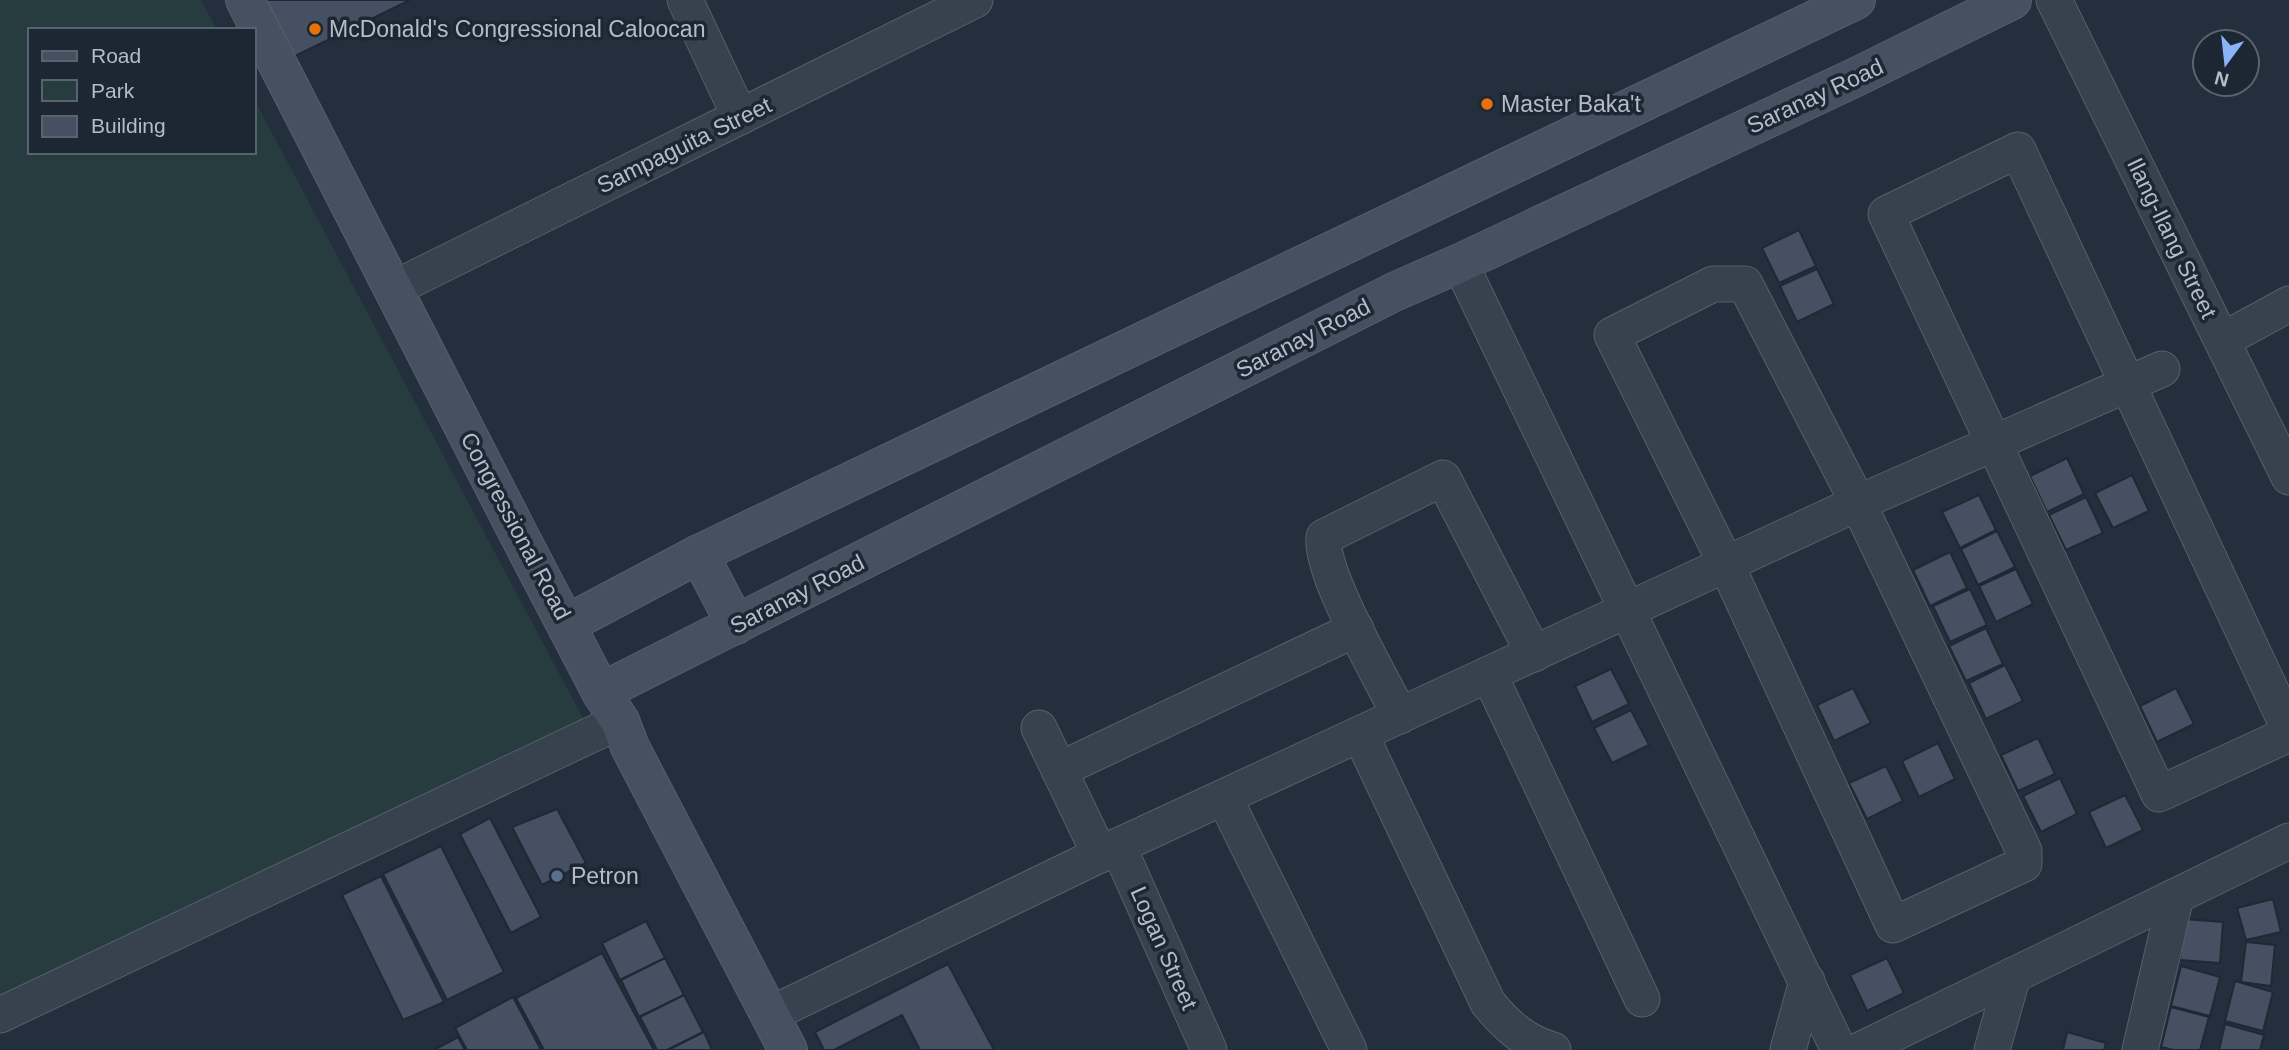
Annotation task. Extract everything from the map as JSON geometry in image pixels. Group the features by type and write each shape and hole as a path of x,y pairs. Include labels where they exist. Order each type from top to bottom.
{"street":[{"name":"Congressional Road","path":"245,0 788,1050"},
{"path":"685,0 740,117"},
{"name":"Sampaguita Street","path":"393,289 975,0"},
{"path":"567,624 699,554 1857,0"},
{"name":"Saranay Road","path":"610,707 736,625 1394,292 1854,78 2012,0"},
{"name":"Ilang-Ilang Street","path":"2054,0 2289,477"},
{"path":"2018,150 2289,732 2159,794 1993,443 1886,214 2018,150"},
{"path":"1460,263 1839,1050"},
{"path":"1713,284 1745,284 1858,503 2024,851 2024,864 1893,925 1726,564 1612,335 1713,284"},
{"path":"2223,340 2289,304"},
{"path":"769,1015 1109,850 1858,503 2162,369"},
{"path":"1400,716 1332,580 1322,547 1324,537 1443,478 1534,654"},
{"path":"699,554 736,625"},
{"path":"1059,770 1356,629"},
{"path":"1489,674 1642,999"},
{"path":"0,1015 610,707"},
{"name":"Logan Street","path":"1039,728 1059,770 1109,850 1209,1050"},
{"path":"1360,734 1488,1003 1520,1037 1553,1050"},
{"path":"1224,797 1349,1050"},
{"path":"1860,1050 2176,896 2287,847"},
{"path":"2140,1050 2176,896"},
{"path":"1992,1050 2013,975"},
{"path":"1788,1050 1807,981"}],"green space":[{"path":"0,0 201,0 216,28 28,28 28,154 256,154 256,103 586,724 0,1009"}],"building":[{"name":"McDonald's Congressional Caloocan","path":"263,0 410,0 293,57"},
{"path":"1799,230 1816,266 1779,283 1762,248"},
{"path":"1817,269 1834,304 1797,322 1780,286"},
{"path":"2067,458 2084,494 2047,512 2030,476"},
{"path":"2132,475 2149,511 2113,528 2095,493"},
{"path":"1979,495 1996,530 1960,548 1942,512"},
{"path":"2086,497 2103,533 2066,550 2049,515"},
{"path":"1997,531 2015,567 1978,585 1961,549"},
{"path":"1950,552 1967,588 1930,606 1913,570"},
{"path":"2016,569 2033,604 1996,622 1979,586"},
{"path":"1970,589 1987,625 1950,642 1933,606"},
{"path":"1986,628 2003,664 1966,681 1949,646"},
{"path":"2005,665 2023,701 1986,719 1969,683"},
{"path":"1611,669 1629,704 1592,722 1575,686"},
{"path":"1853,688 1871,723 1834,741 1817,705"},
{"path":"2176,688 2194,724 2157,742 2140,706"},
{"path":"1631,710 1649,745 1612,763 1594,728"},
{"path":"2038,738 2055,774 2018,791 2001,755"},
{"path":"1938,743 1955,779 1919,797 1902,761"},
{"path":"1886,766 1903,801 1867,819 1849,783"},
{"path":"2060,778 2077,814 2041,832 2023,796"},
{"path":"2125,795 2143,830 2106,848 2089,812"},
{"path":"557,809 586,863 542,885 512,827"},
{"path":"490,818 541,917 511,933 460,834"},
{"path":"441,846 504,972 447,1000 383,874"},
{"path":"381,876 444,1002 403,1020 342,895"},
{"path":"2273,899 2281,932 2246,940 2237,908"},
{"path":"2184,919 2223,922 2220,963 2180,960"},
{"path":"646,921 665,958 620,980 602,943"},
{"path":"2246,942 2275,945 2271,986 2241,982"},
{"path":"602,953 654,1050 544,1050 516,998"},
{"path":"665,958 684,995 639,1017 621,980"},
{"path":"1887,958 1904,993 1867,1011 1850,975"},
{"path":"948,964 994,1050 920,1050 902,1015 834,1050 824,1050 815,1032"},
{"path":"2181,966 2220,977 2210,1016 2171,1006"},
{"path":"2235,981 2273,992 2263,1031 2225,1021"},
{"path":"684,995 703,1032 667,1050 657,1050 640,1017"},
{"path":"513,997 541,1050 467,1050 455,1028"},
{"path":"2171,1007 2209,1017 2200,1050 2161,1047"},
{"path":"2225,1024 2264,1035 2260,1050 2219,1050"},
{"path":"704,1032 712,1050 668,1050"},
{"path":"2067,1032 2106,1043 2104,1050 2063,1050"},
{"path":"458,1037 465,1050 434,1050"}],"place":[{"name":"McDonald's Congressional Caloocan","path":"315,29"},
{"name":"Master Baka't","path":"1487,104"},
{"name":"Petron","path":"557,876"}]}
